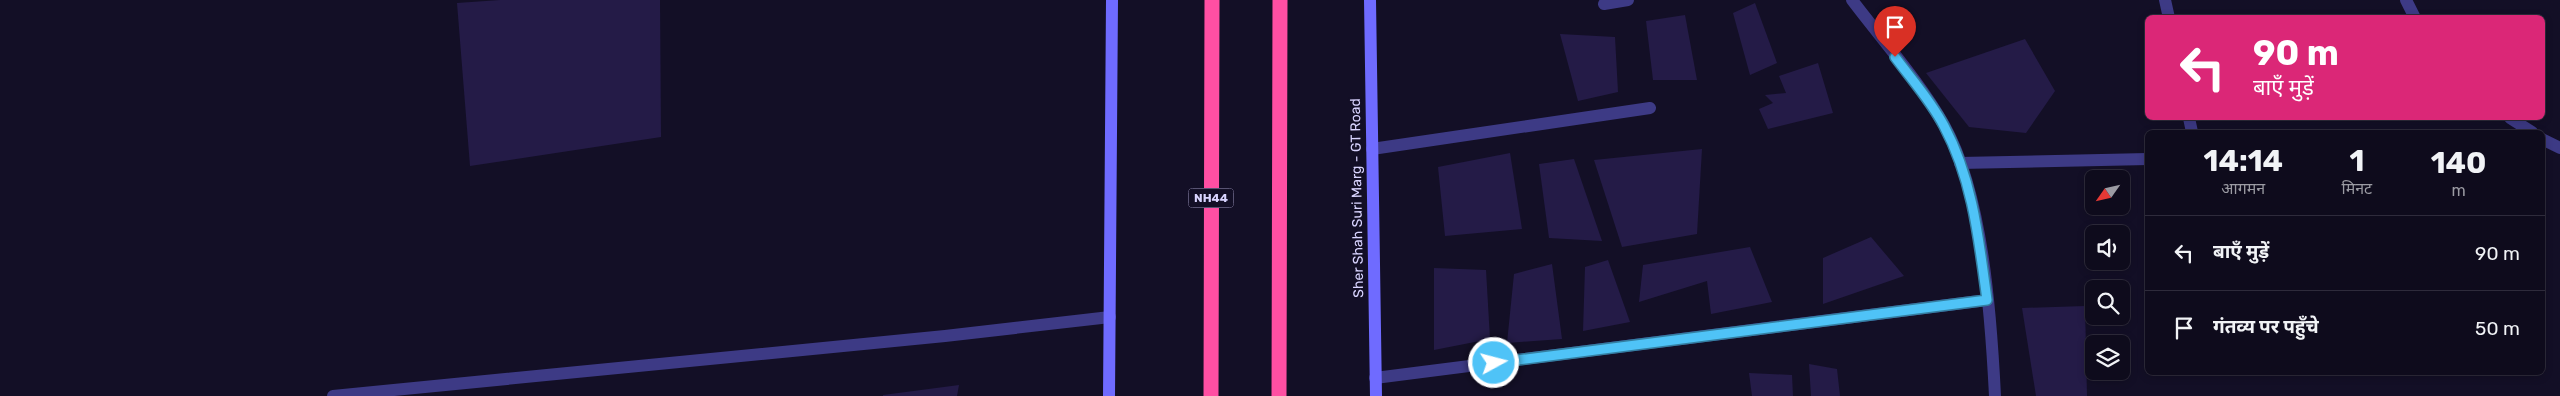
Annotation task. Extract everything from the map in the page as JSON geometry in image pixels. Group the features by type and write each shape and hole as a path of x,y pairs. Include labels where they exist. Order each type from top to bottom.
{"highway":[{"name":"NH44","path":"1211,396 1212,0"},
{"path":"1280,0 1280,396"}],"street":[{"path":"1109,396 1112,0"},
{"name":"Sher Shah Suri Marg - GT Road","path":"1370,0 1376,396"},
{"path":"1604,4 1628,0"},
{"path":"1852,0 1928,100 1944,125 1960,163 1977,228 1993,347 1995,396"},
{"path":"2164,0 2168,15"},
{"path":"2406,0 2414,15"},
{"path":"1372,149 1650,108"},
{"path":"2513,120 2529,130"},
{"path":"2545,140 2560,148"},
{"path":"1960,163 2145,159"},
{"path":"1375,378 1987,300"},
{"path":"333,396 945,336 1110,317"}],"building":[{"path":"500,0 660,0 661,137 470,166 457,3"},
{"path":"1755,3 1777,63 1750,75 1733,13"},
{"path":"1685,15 1697,80 1653,80 1646,21"},
{"path":"1560,34 1615,37 1618,92 1578,101"},
{"path":"2025,39 2055,91 2026,133 1969,127 1926,73"},
{"path":"1818,63 1833,113 1768,129 1759,109 1773,103 1765,95 1786,93 1779,76"},
{"path":"1702,149 1697,234 1622,247 1594,160"},
{"path":"1510,153 1522,229 1445,236 1438,167"},
{"path":"1574,159 1602,241 1549,238 1539,164"},
{"path":"1871,237 1904,276 1823,304 1823,258"},
{"path":"1750,247 1772,302 1711,314 1707,281 1639,302 1643,265"},
{"path":"1608,260 1630,322 1583,331 1585,267"},
{"path":"1552,264 1562,339 1507,343 1514,274"},
{"path":"1434,268 1486,270 1490,339 1434,350"},
{"path":"2085,306 2085,380 2087,380 2087,396 2036,396 2022,308"},
{"path":"1809,364 1837,369 1840,396 1811,396"},
{"path":"1749,373 1792,375 1793,396 1752,396"},
{"path":"959,385 957,396 883,396 883,395"}],"route":[{"path":"1494,363 1987,300 1977,228 1964,173 1944,125 1928,100 1895,57"}]}
